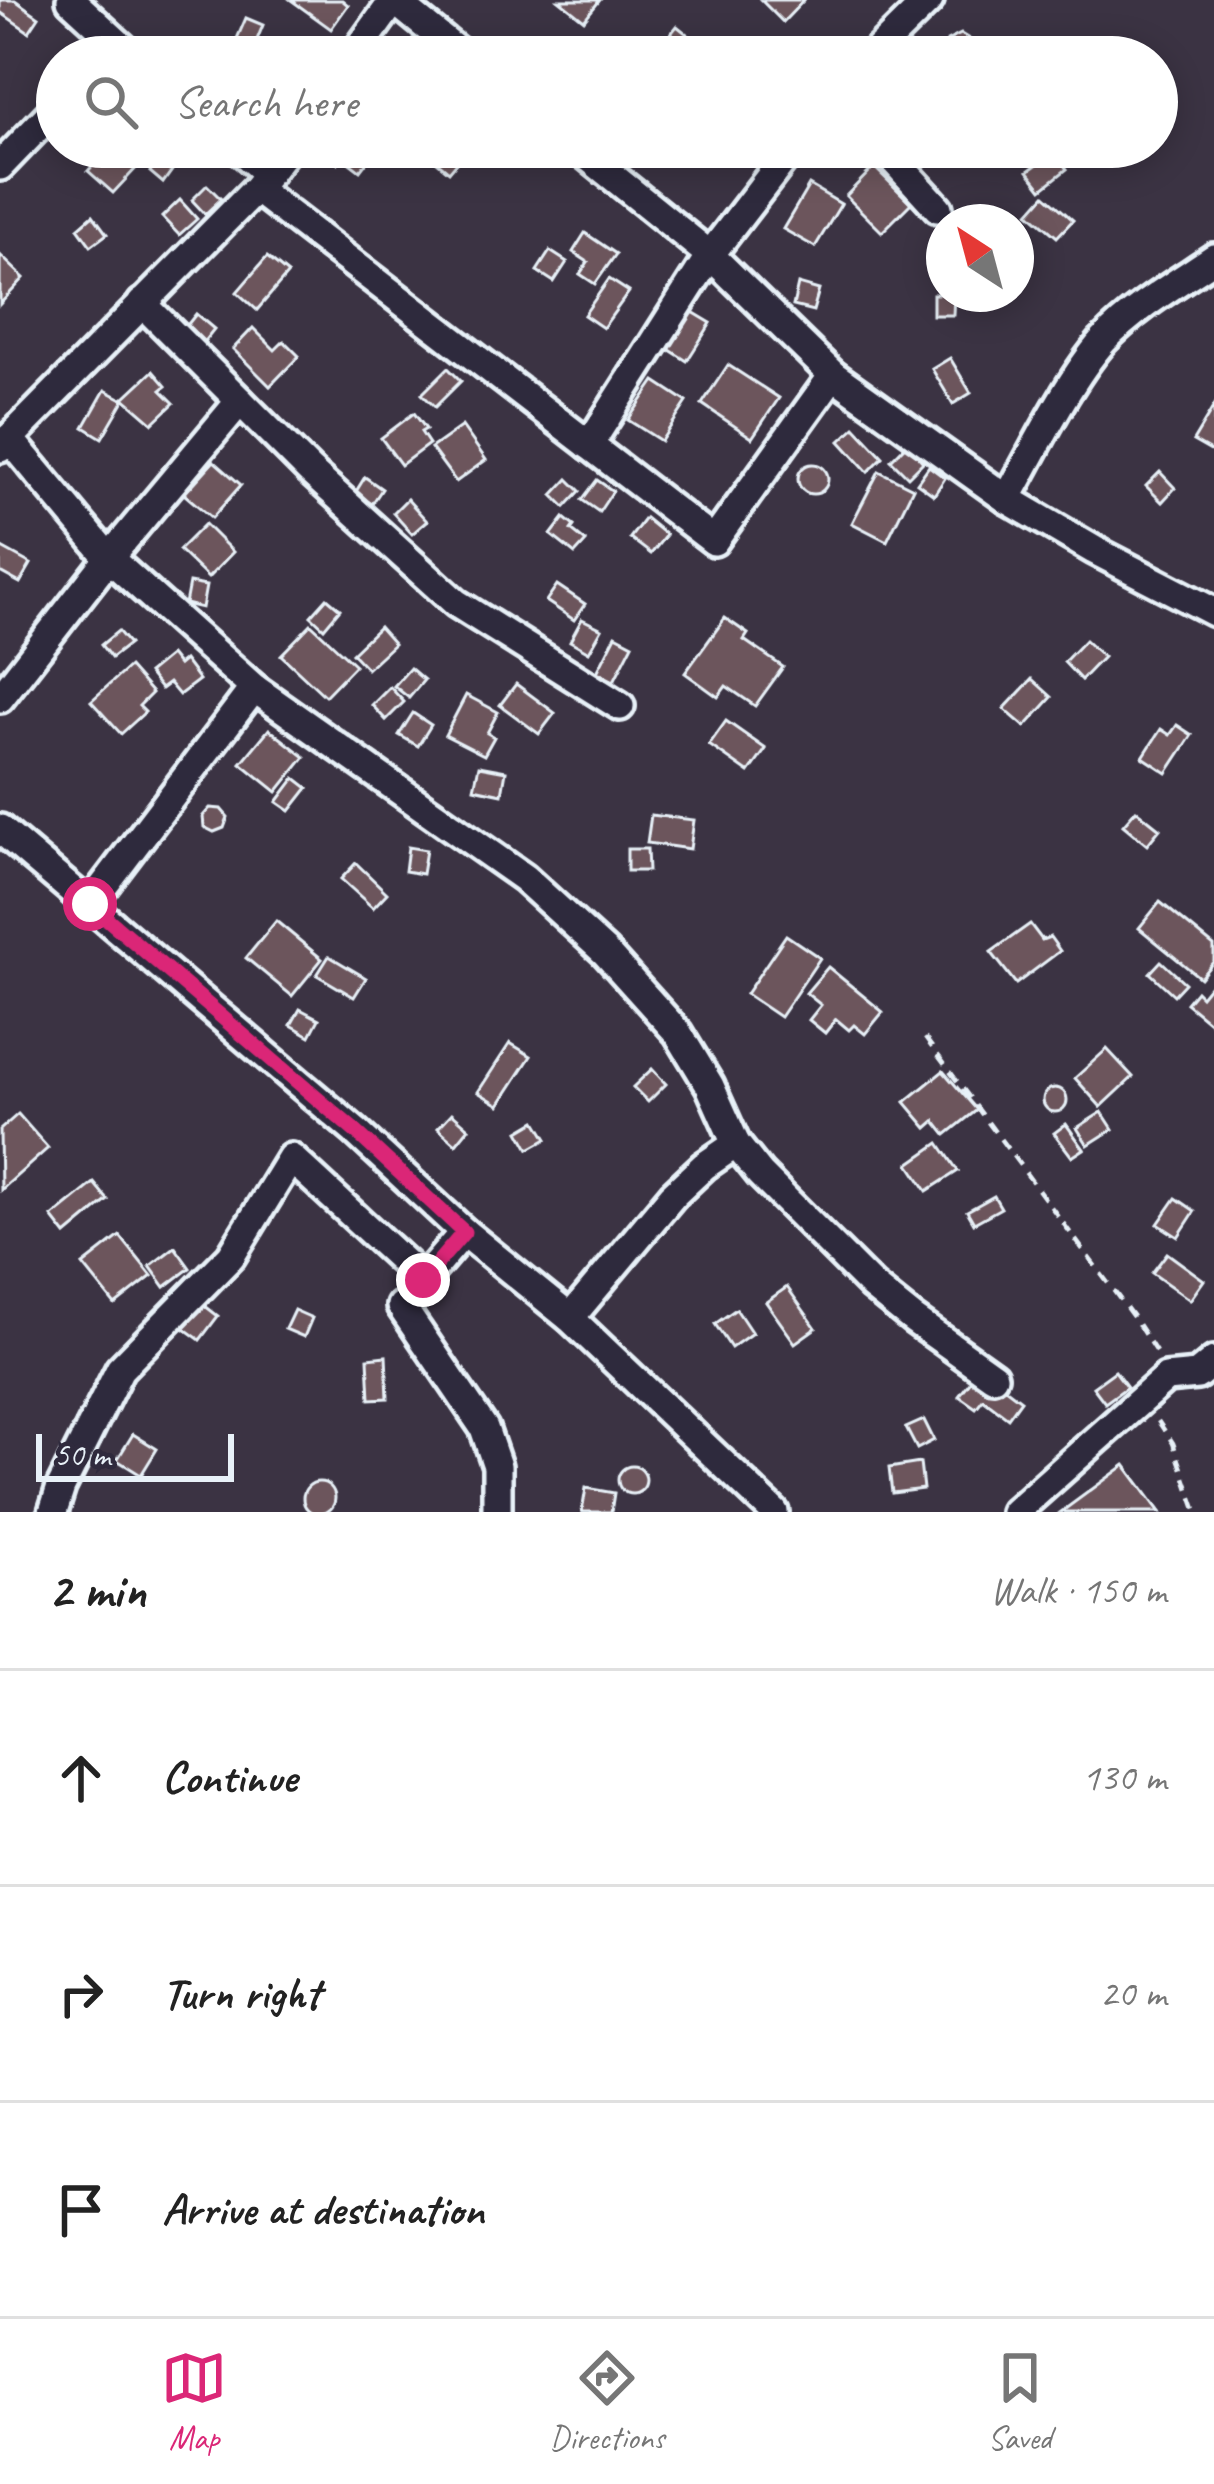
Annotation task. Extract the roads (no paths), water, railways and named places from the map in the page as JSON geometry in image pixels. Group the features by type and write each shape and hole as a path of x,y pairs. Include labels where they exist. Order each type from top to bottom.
{"street":[{"path":"70,0 103,36"},
{"path":"368,36 394,0 438,36"},
{"path":"892,36 928,0"},
{"path":"0,166 36,129"},
{"path":"252,168 262,182 714,541 833,375"},
{"path":"272,168 5,443 109,558 254,688 524,878 605,952 677,1033 710,1086 736,1144 760,1174 872,1286 993,1376"},
{"path":"602,168 710,255 833,375 1007,499 1214,612"},
{"path":"589,445 710,255 777,168"},
{"path":"901,168 934,204"},
{"path":"1007,499 1075,381 1104,341 1214,258"},
{"path":"142,303 310,471 456,603 620,706"},
{"path":"0,698 240,401"},
{"path":"90,904 254,688"},
{"path":"0,829 355,1131 464,1232 570,1318 774,1512"},
{"path":"570,1318 674,1195 736,1144"},
{"path":"52,1512 120,1369 231,1256 292,1158 423,1280 464,1232"},
{"path":"401,1306 484,1428 497,1466 497,1512"},
{"path":"1015,1512 1166,1378 1197,1375 1214,1361"}]}
